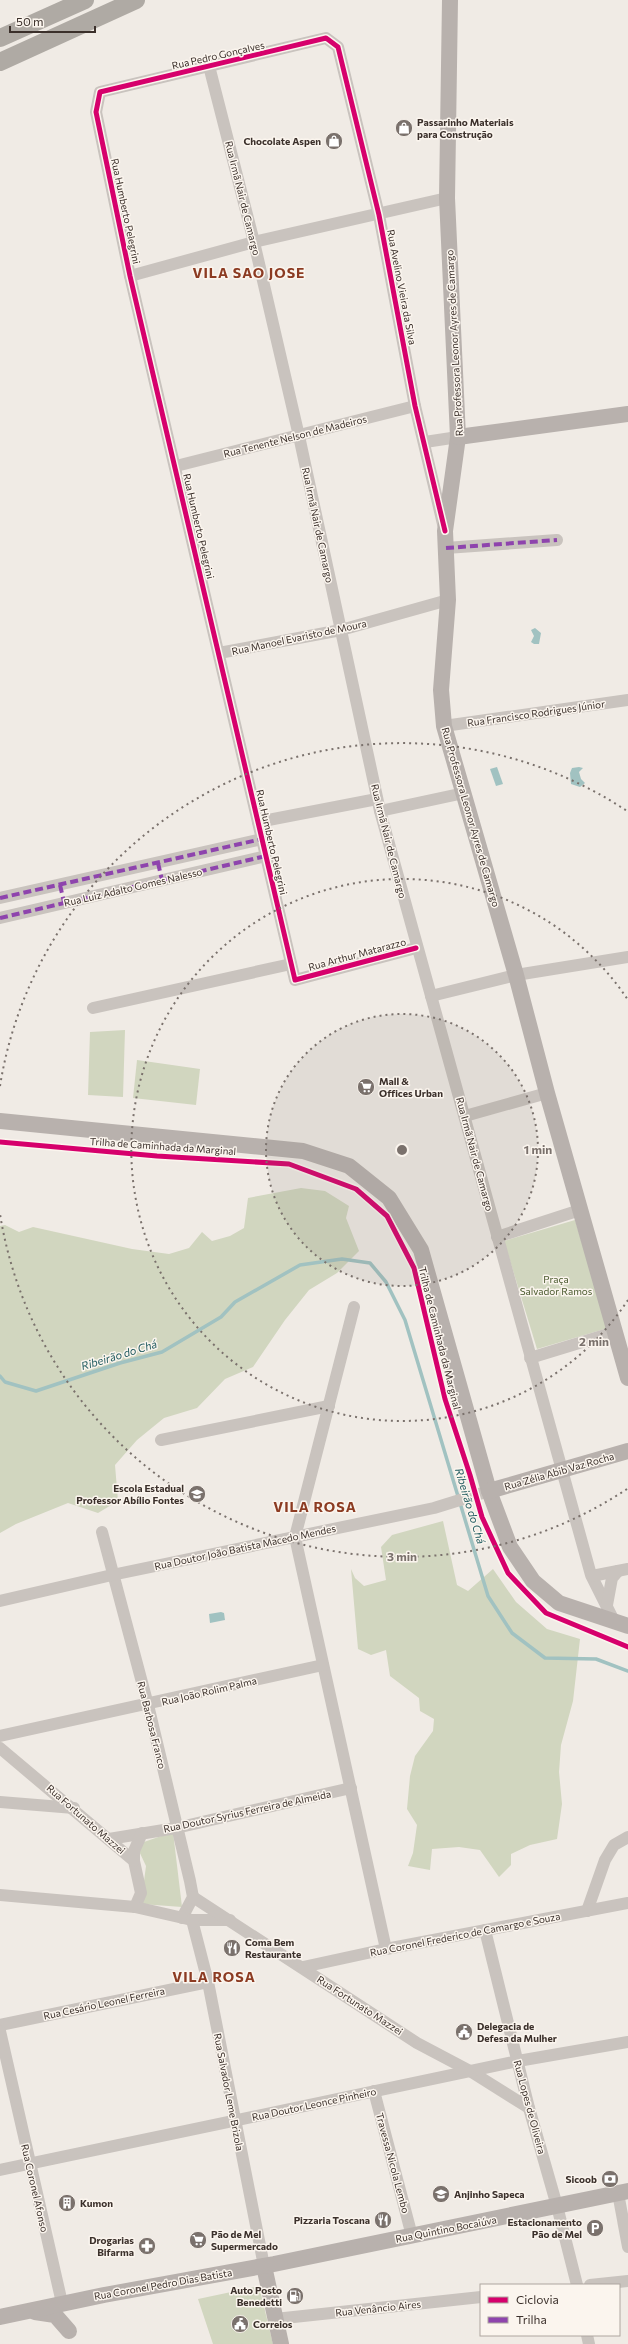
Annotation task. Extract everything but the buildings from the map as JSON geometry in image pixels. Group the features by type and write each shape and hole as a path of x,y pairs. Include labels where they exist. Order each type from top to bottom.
{"highway":[{"path":"0,38 85,0"},
{"path":"0,62 136,0"}],"main road":[{"name":"Rua Professora Leonor Ayres de Camargo","path":"450,0 447,198 458,437 445,532 448,600 440,690 444,726 516,975 547,1093 628,1378"},
{"path":"458,437 628,414"},
{"path":"0,1121 303,1151 349,1166 389,1198 420,1250 489,1492 510,1548 533,1581 559,1603 621,1625"},
{"name":"Rua Zélia Abib Vaz Rocha","path":"489,1492 628,1451"},
{"name":"Rua Quintino Bocaiúva","path":"264,2266 623,2192"},
{"path":"264,2266 281,2344"},
{"name":"Rua Coronel Pedro Dias Batista","path":"21,2312 62,2303 264,2266"},
{"name":"Rua Coronel Afonso","path":"62,2303 70,2337"},
{"path":"0,2316 21,2312 37,2312 55,2315 70,2337"}],"street":[{"name":"Rua Pedro Gonçalves","path":"100,92 326,38 338,47"},
{"name":"Rua Avelino Vieira da Silva","path":"338,47 379,215 415,406 425,442 445,532"},
{"name":"Rua Irmã Nair de Camargo","path":"209,66 254,242 299,436 380,811 416,948 465,1116 561,1472 592,1576 607,1606 621,1625"},
{"name":"Rua Humberto Pelegrini","path":"100,92 96,112 130,276 176,466 291,964"},
{"path":"130,276 254,242 379,215 447,198"},
{"name":"Rua Tenente Nelson de Madeiros","path":"176,466 415,406"},
{"path":"425,442 458,437"},
{"path":"446,548 557,540"},
{"name":"Rua Manoel Evaristo de Moura","path":"219,653 341,630 448,600"},
{"name":"Rua Francisco Rodrigues Júnior","path":"444,726 628,700"},
{"path":"380,811 464,793"},
{"path":"258,822 378,799"},
{"name":"Rua Luiz Adalto Gomes Nalesso","path":"0,898 262,839"},
{"name":"Rua Luiz Adalto Gomes Nalesso","path":"0,918 266,856"},
{"path":"158,863 162,880"},
{"path":"60,885 64,902"},
{"name":"Rua Arthur Matarazzo","path":"291,964 295,980 416,948"},
{"path":"431,996 516,975 628,957"},
{"path":"94,1008 291,964"},
{"path":"465,1116 547,1093"},
{"path":"498,1237 580,1210"},
{"path":"354,1307 295,1537 386,1948"},
{"path":"530,1358 616,1332"},
{"path":"162,1440 329,1406"},
{"name":"Rua Doutor João Batista Macedo Mendes","path":"0,1601 112,1575 434,1508 489,1492"},
{"name":"Rua Barbosa Franco","path":"102,1532 112,1575 148,1705 193,1897"},
{"path":"592,1576 623,1570"},
{"path":"607,1606 612,1578 623,1570"},
{"name":"Rua João Rolim Palma","path":"0,1736 148,1705 323,1665"},
{"name":"Rua Fortunato Mazzei","path":"0,1748 74,1808 134,1861 141,1893 135,1907"},
{"name":"Rua Doutor Syrius Ferreira de Almeida","path":"109,1839 176,1828 350,1788"},
{"path":"0,1802 74,1808"},
{"path":"134,1861 134,1851 142,1833"},
{"path":"587,1910 605,1860 614,1845 628,1837"},
{"path":"0,1895 135,1907 187,1919 231,1920"},
{"path":"187,1919 193,1897"},
{"name":"Rua Fortunato Mazzei","path":"193,1897 231,1920 417,2043 470,2071 529,2108"},
{"name":"Rua Coronel Frederico de Camargo e Souza","path":"303,1967 386,1948 628,1903"},
{"name":"Rua Salvador Leme Brizola","path":"187,1919 208,1982 234,2121 264,2266"},
{"name":"Rua Lopes de Oliveira","path":"485,1930 529,2108 557,2206 577,2284"},
{"name":"Rua Cesário Leonel Ferreira","path":"0,2024 208,1982"},
{"name":"Rua Coronel Afonso","path":"0,2031 62,2303"},
{"name":"Rua Doutor Leonce Pinheiro","path":"0,2170 518,2061 628,2042"},
{"name":"Travessa Nicola Lembo","path":"374,2092 412,2236"},
{"path":"623,2192 628,2247"},
{"path":"600,2284 628,2281"},
{"name":"Rua Venâncio Aires","path":"275,2319 480,2297"}],"green space":[{"path":"125,1030 123,1097 88,1095 90,1032"},
{"path":"137,1060 200,1069 196,1105 133,1098"},
{"path":"301,1188 325,1191 349,1206 346,1218 359,1251 337,1273 309,1290 285,1320 253,1367 225,1379 197,1408 164,1418 137,1440 115,1465 118,1501 98,1513 68,1503 16,1524 0,1533 0,1226 5,1225 19,1232 33,1227 132,1249 169,1254 189,1248 202,1232 212,1241 230,1236 244,1228 248,1198"},
{"name":"Praça Salvador Ramos","path":"575,1220 608,1328 537,1349 504,1241"},
{"path":"443,1521 457,1585 468,1591 493,1569 516,1602 547,1629 580,1639 573,1701 561,1745 559,1772 562,1804 557,1839 530,1845 511,1854 511,1865 499,1877 480,1850 459,1847 432,1849 430,1870 408,1866 413,1853 417,1825 407,1809 410,1776 415,1756 433,1731 434,1719 420,1711 419,1698 390,1676 386,1650 371,1655 358,1649 351,1569 355,1578 364,1586 386,1580 381,1547 392,1535"},
{"path":"173,1832 182,1907 141,1904 146,1866 138,1849 141,1843"},
{"path":"259,2286 273,2344 213,2344 198,2299"}],"water":[{"path":"535,628 541,633 539,644 534,644 531,642 534,636 531,630"},
{"path":"497,767 503,784 496,786 490,769"},
{"path":"572,768 583,768 579,772 581,779 585,783 580,787 571,784 570,773"},
{"path":"224,1613 225,1620 210,1623 209,1614"}],"waterway":[{"name":"Ribeirão do Chá","path":"0,1376 5,1382 36,1391 120,1363 162,1352 221,1317 235,1302 300,1265 342,1259 370,1263 386,1282 405,1320 488,1596 512,1633 545,1658 596,1659 628,1671"}],"marked path":[{"path":"446,548 557,540"},
{"path":"0,898 262,839"},
{"path":"0,918 266,856"},
{"path":"158,863 162,880"},
{"path":"60,885 64,902"}],"cycle path":[{"path":"416,948 295,980 130,276 96,112 100,92 326,38 338,47 379,215 415,406 445,531"},
{"name":"Trilha de Caminhada da Marginal","path":"0,1142 157,1156 289,1164 356,1189 387,1216 414,1268 445,1399 482,1517 508,1573 546,1613 628,1647"}],"place":[{"name":"Passarinho Materiais para Construção","path":"404,128"},
{"name":"Chocolate Aspen","path":"334,141"},
{"name":"Mall & Offices Urban","path":"366,1087"},
{"name":"Escola Estadual Professor Abílio Fontes","path":"197,1494"},
{"name":"Coma Bem Restaurante","path":"232,1948"},
{"name":"Delegacia de Defesa da Mulher","path":"464,2032"},
{"name":"Sicoob","path":"610,2179"},
{"name":"Anjinho Sapeca","path":"441,2194"},
{"name":"Kumon","path":"67,2203"},
{"name":"Pizzaria Toscana","path":"383,2220"},
{"name":"Estacionamento Pão de Mel","path":"595,2228"},
{"name":"Pão de Mel Supermercado","path":"198,2240"},
{"name":"Drogarias Bifarma","path":"147,2246"},
{"name":"Auto Posto Benedetti","path":"295,2296"},
{"name":"Correios","path":"240,2324"}],"district":[{"name":"VILA SAO JOSE","path":"249,273"},
{"name":"VILA ROSA","path":"315,1507"},
{"name":"VILA ROSA","path":"214,1977"}]}
